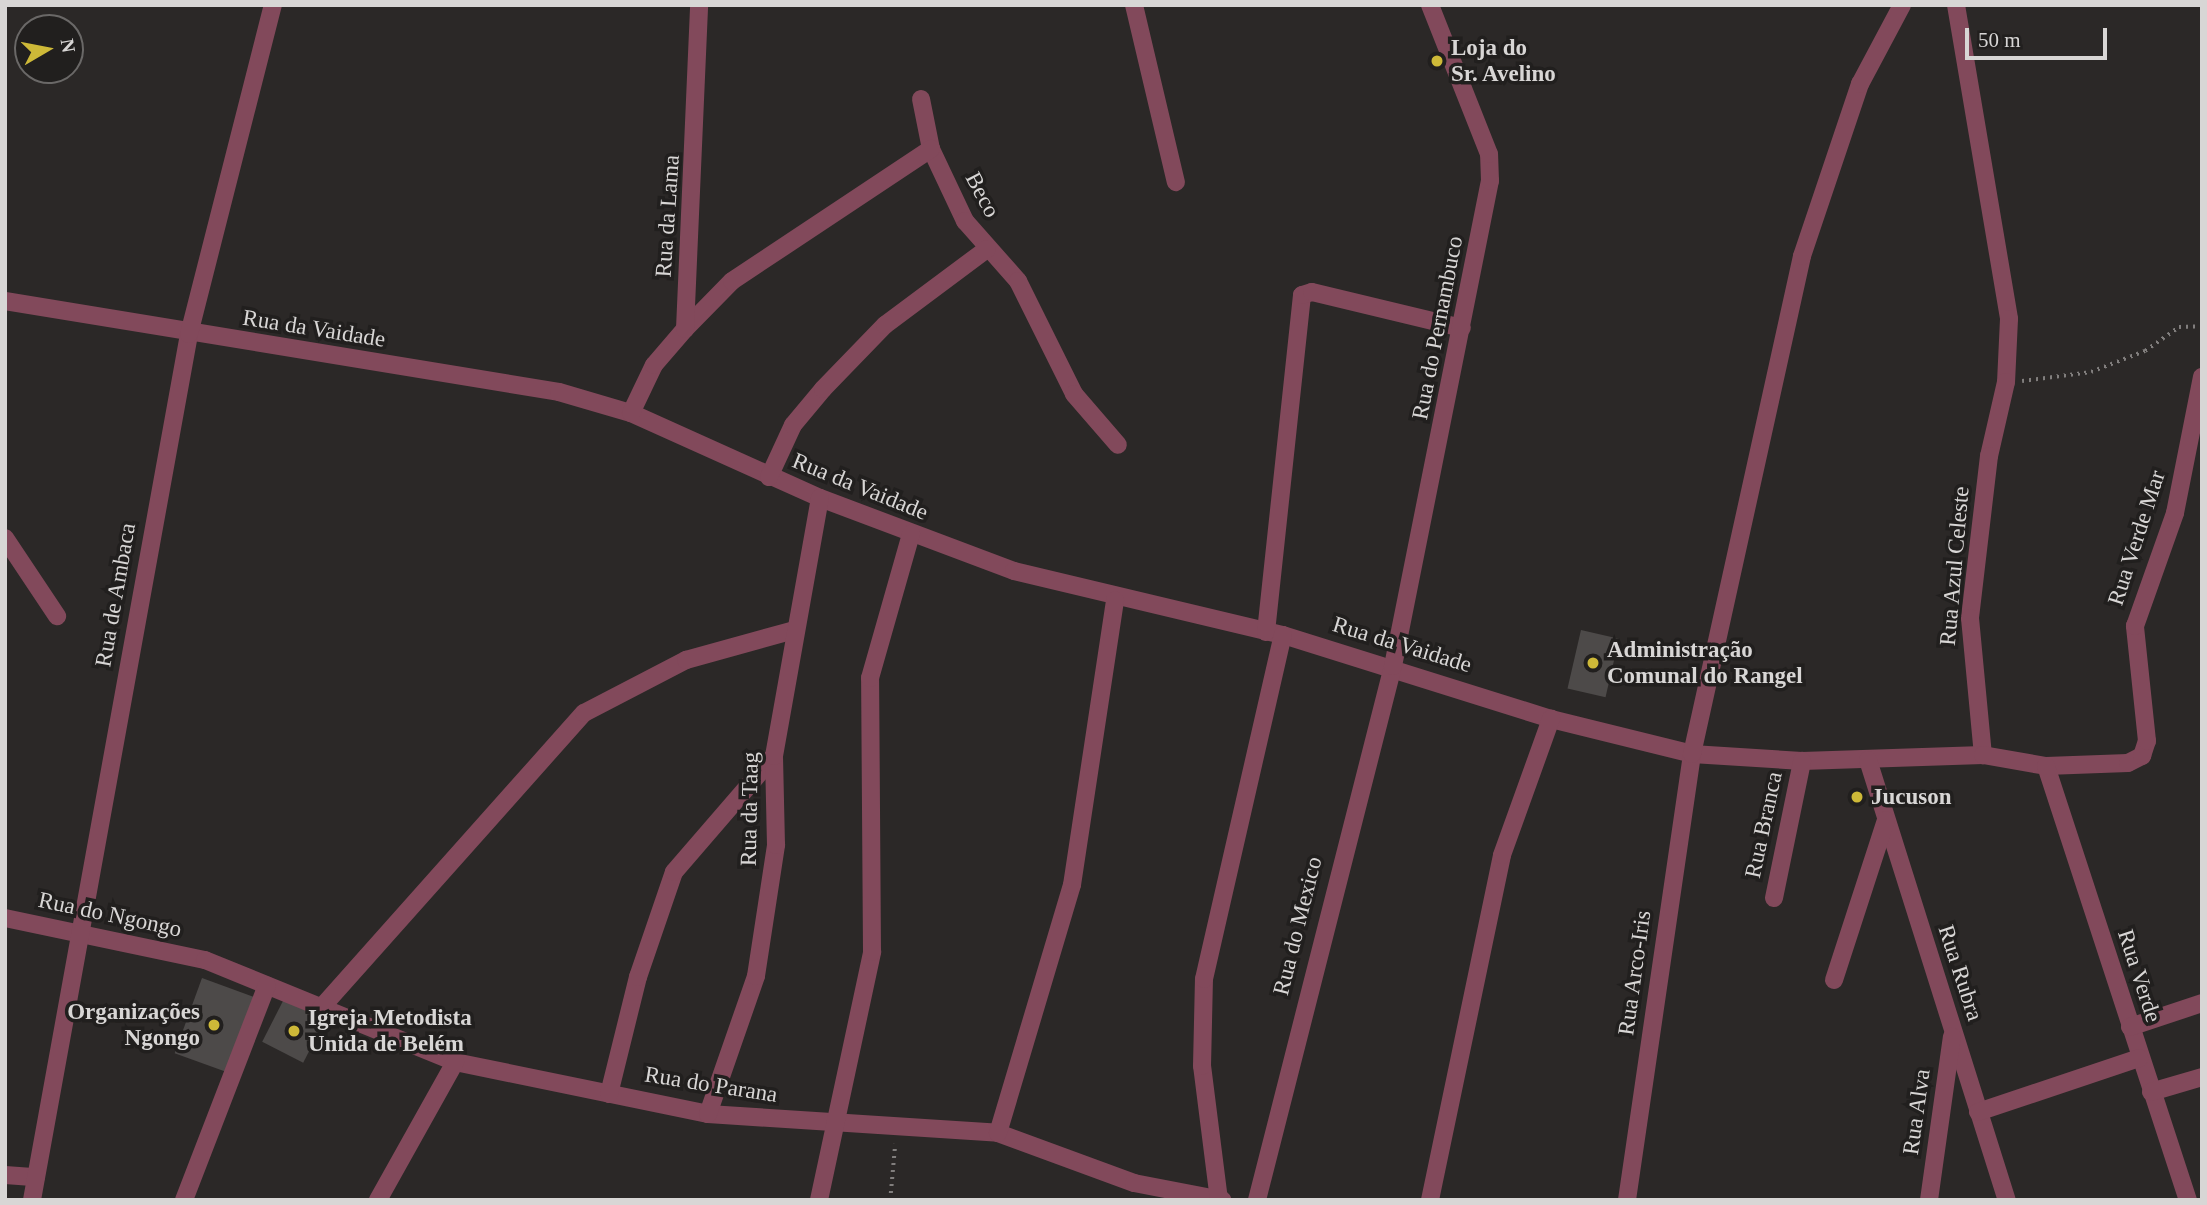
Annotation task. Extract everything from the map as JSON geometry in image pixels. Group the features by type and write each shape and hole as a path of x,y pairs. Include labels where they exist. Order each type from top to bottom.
{"street":[{"name":"Rua de Ambaca","path":"32,1200 189,334 273,5"},
{"name":"Rua da Lama","path":"685,328 699,5"},
{"path":"1134,5 1176,182"},
{"name":"Rua do Pernambuco","path":"1393,667 1462,328 1491,168 1430,5"},
{"name":"Rua Arco-Iris","path":"1628,1200 1692,754 1802,256 1860,84 1902,5"},
{"name":"Rua Azul Celeste","path":"1956,5 2009,319 2006,383 1989,456 1970,618 1983,755"},
{"name":"Beco","path":"769,477 793,425 823,388 885,325 987,249 965,221 931,149 921,99"},
{"path":"631,413 654,365 685,328 732,281 931,149"},
{"path":"987,249 1012,272 1074,394 1118,445"},
{"path":"1220,1200 1202,1066 1204,979 1275,634 1302,295 1312,292 1462,328"},
{"name":"Rua da Vaidade","path":"5,301 189,334 541,388 631,413 769,477 911,534 1115,600 1275,634 1393,667 1551,719 1692,754 1802,761 1983,755 2046,766 2128,763 2142,756"},
{"name":"Rua Verde Mar","path":"2142,756 2147,741 2135,626 2175,513 2202,377"},
{"name":"Rua da Taag","path":"708,1114 757,976 776,845 774,756 794,630 820,498"},
{"path":"819,1200 838,1126 872,952 870,678 911,534"},
{"path":"5,538 57,616"},
{"path":"998,1133 1072,885 1115,600"},
{"path":"321,1008 584,713 686,660 794,630"},
{"name":"Rua do Mexico","path":"1257,1200 1393,667"},
{"path":"1430,1200 1502,855 1551,719"},
{"path":"609,1094 674,872 774,756"},
{"name":"Rua Rubra","path":"1868,760 2007,1200"},
{"name":"Rua Branca","path":"1774,898 1802,761"},
{"name":"Rua Verde","path":"2046,766 2139,1058 2188,1200"},
{"path":"1835,980 1886,820"},
{"name":"Rua do Ngongo","path":"5,918 205,960"},
{"name":"Rua do Parana","path":"205,960 455,1062 708,1114 838,1126 998,1133 1134,1183 1220,1200"},
{"path":"184,1200 267,985"},
{"path":"2130,1027 2202,1003"},
{"name":"Rua Alva","path":"1929,1200 1953,1032"},
{"path":"1978,1112 2139,1058"},
{"path":"378,1200 455,1062"},
{"path":"2151,1092 2202,1077"},
{"path":"5,1175 36,1178"}],"path":[{"path":"2006,383 2091,372 2145,351 2179,327 2202,326"},
{"path":"890,1200 897,1128"}],"building":[{"name":"Administração Comunal do Rangel","path":"1581,630 1619,639 1606,697 1568,688"},
{"name":"Organizações Ngongo","path":"202,978 255,997 227,1072 175,1053"},
{"name":"Igreja Metodista Unida de Belém","path":"284,999 325,1020 303,1063 262,1042"}],"place":[{"name":"Loja do Sr. Avelino","path":"1437,61"},
{"name":"Administração Comunal do Rangel","path":"1593,663"},
{"name":"Jucuson","path":"1857,797"},
{"name":"Organizações Ngongo","path":"214,1025"},
{"name":"Igreja Metodista Unida de Belém","path":"294,1031"}]}
